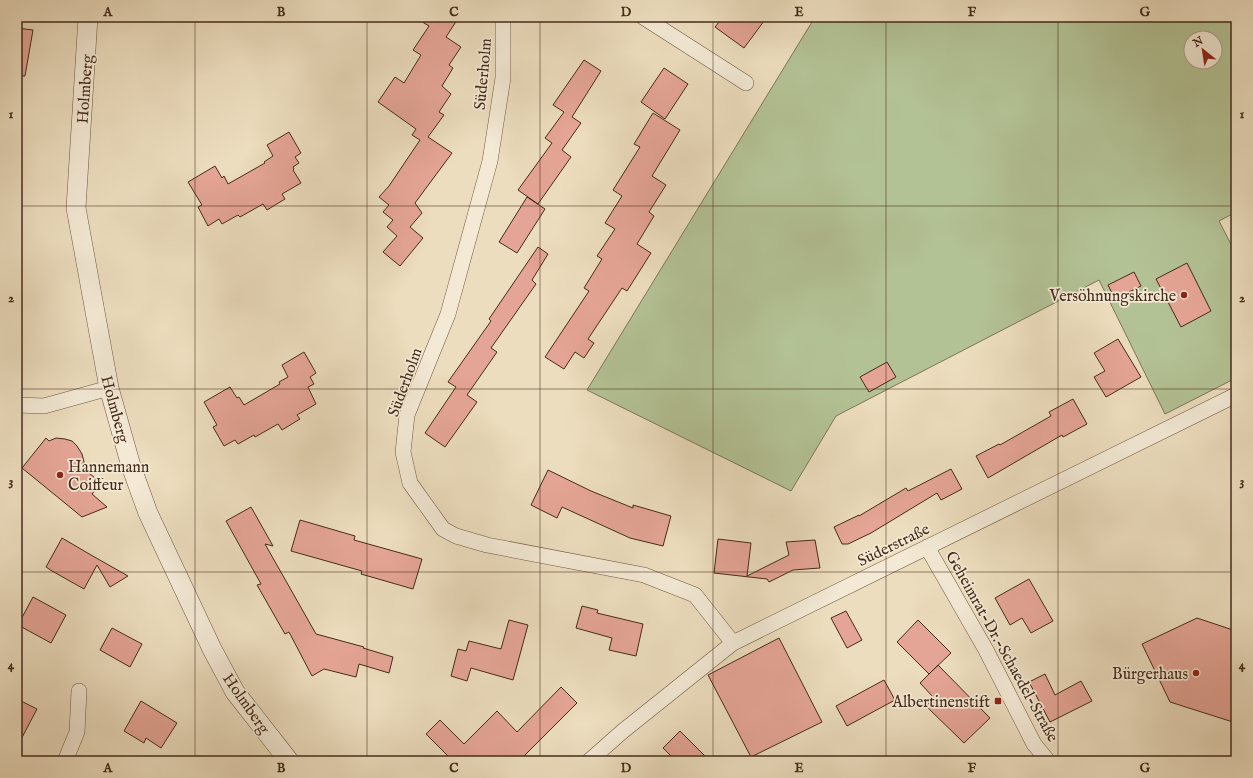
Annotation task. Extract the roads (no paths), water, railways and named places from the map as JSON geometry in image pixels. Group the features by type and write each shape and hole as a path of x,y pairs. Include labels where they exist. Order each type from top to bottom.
{"street":[{"name":"Holmberg","path":"88,17 76,208 109,388 132,466 148,513 212,649 236,692 289,761"},
{"name":"Süderholm","path":"503,17 503,78 490,161 448,314 407,415 403,452 410,483 443,529 456,536 487,545 644,575 695,595 733,643"},
{"path":"643,17 746,83"},
{"path":"17,405 44,406 109,388"},
{"name":"Süderstraße","path":"589,761 623,731 733,643 1236,395"},
{"name":"Geheimrat-Dr.-Schaedel-Straße","path":"927,547 986,650 1041,760"},
{"path":"65,761 77,732 79,691"}],"place":[{"name":"Versöhnungskirche","path":"1184,295"},
{"name":"Hannemann Coiffeur","path":"60,475"},
{"name":"Bürgerhaus","path":"1196,673"},
{"name":"Albertinenstift","path":"998,701"}]}
